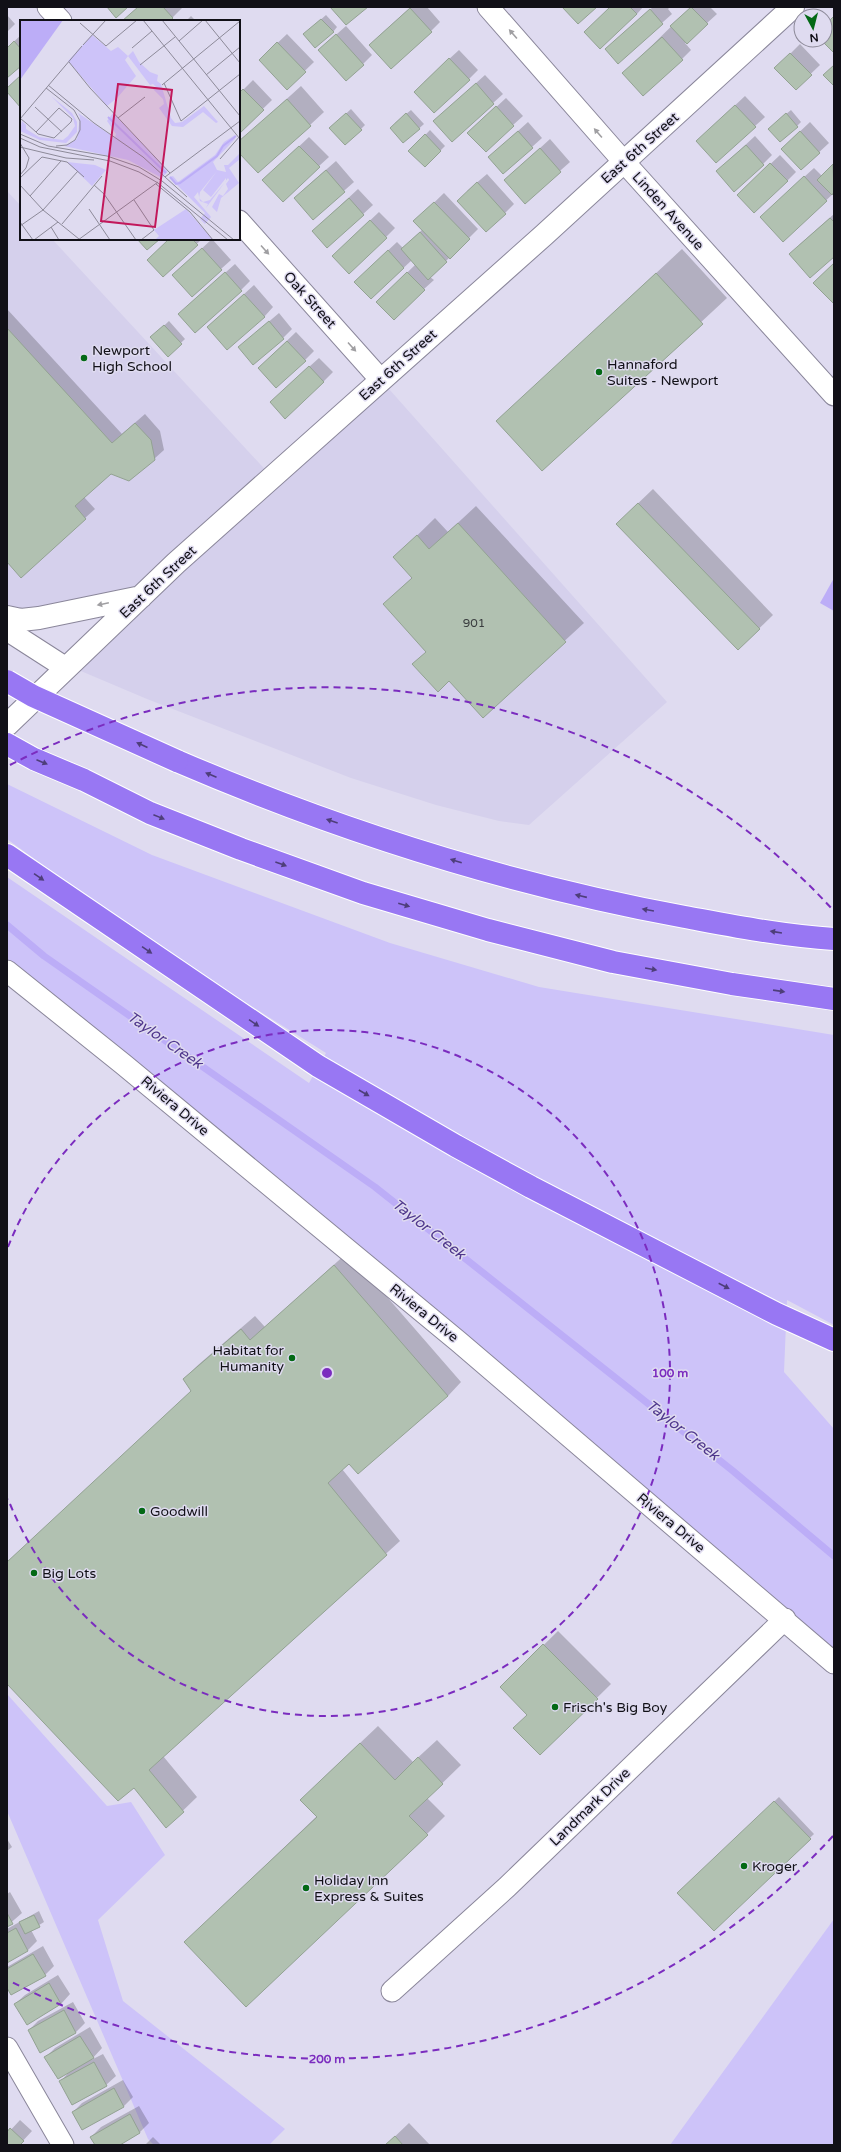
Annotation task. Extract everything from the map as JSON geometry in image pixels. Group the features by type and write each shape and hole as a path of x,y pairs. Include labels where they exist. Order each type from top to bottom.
{"highway":[{"path":"7,681 33,696 250,792 350,827 525,883 619,905 828,938"},
{"path":"7,744 34,759 84,780 150,813 362,893 466,923 612,962 732,984 834,999"},
{"path":"7,855 318,1066 456,1146 689,1269 777,1314 834,1340"}],"street":[{"path":"48,7 59,20"},
{"name":"Linden Avenue","path":"488,7 624,162 834,395"},
{"name":"East 6th Street","path":"7,725 141,597 624,162 793,7"},
{"name":"Oak Street","path":"240,222 381,380"},
{"path":"7,617 21,620 38,618 141,597"},
{"path":"7,630 66,668"},
{"name":"Riviera Drive","path":"7,971 123,1064 459,1342 785,1619 834,1663"},
{"name":"Landmark Drive","path":"392,1991 507,1887 785,1619"},
{"path":"7,2048 63,2145"}],"shaded area":[{"path":"7,191 20,205 20,240 53,240 272,477 381,380 667,702 529,825 499,821 436,805 351,778 147,699 69,666 140,597 7,617"},
{"path":"834,578 834,611 820,603"},
{"path":"7,784 152,855 390,943 539,987 834,1035 834,1325 787,1300 784,1372 834,1429 834,1663 7,971 7,877 309,1083 326,1053 200,974 120,921 7,839"},
{"path":"7,1694 107,1806 131,1802 165,1855 98,1920 123,2001 285,2129 269,2145 154,2145 148,2139 7,1811"},
{"path":"834,1919 834,2145 670,2145"}],"building":[{"path":"107,7 128,7 116,18"},
{"path":"138,7 163,7 173,18 171,20 123,20"},
{"path":"330,7 368,7 346,25"},
{"path":"562,7 597,7 578,24"},
{"path":"610,7 630,7 637,14 600,49 584,32"},
{"path":"691,7 708,24 687,44 670,26"},
{"path":"410,8 432,32 391,69 369,45"},
{"path":"650,9 663,24 618,64 605,49"},
{"path":"834,16 834,53 829,48 833,48"},
{"path":"321,19 334,32 315,48 303,34"},
{"path":"336,34 364,65 346,81 318,50"},
{"path":"662,37 683,60 643,96 622,73"},
{"path":"14,41 20,48 20,67 7,78 7,48"},
{"path":"277,42 306,72 287,90 259,60"},
{"path":"790,53 812,75 796,90 774,68"},
{"path":"449,58 470,80 434,113 414,92"},
{"path":"834,65 834,86 823,75"},
{"path":"20,76 20,107 7,92 7,88"},
{"path":"476,83 494,104 452,142 433,121"},
{"path":"243,89 264,110 240,133 240,92"},
{"path":"287,99 311,126 258,173 240,154 240,140"},
{"path":"735,105 756,127 716,163 696,141"},
{"path":"496,106 514,126 486,152 467,133"},
{"path":"346,113 362,130 345,145 329,128"},
{"path":"406,113 420,129 403,143 390,128"},
{"path":"786,113 798,127 780,142 768,129"},
{"path":"518,131 533,148 503,174 488,157"},
{"path":"800,131 820,153 801,170 781,149"},
{"path":"425,134 441,151 425,167 408,151"},
{"path":"746,145 764,165 734,192 716,171"},
{"path":"299,146 320,167 283,202 262,180"},
{"path":"540,148 561,172 525,204 504,180"},
{"path":"770,163 788,181 754,213 737,195"},
{"path":"833,164 834,192 832,195 817,180"},
{"path":"326,170 345,192 313,220 294,198"},
{"path":"804,176 827,201 783,242 760,217"},
{"path":"477,182 506,214 486,232 457,201"},
{"path":"349,198 364,215 327,248 312,231"},
{"path":"434,202 470,239 450,259 413,221"},
{"path":"830,218 834,222 834,257 810,278 789,254"},
{"path":"370,220 387,238 349,274 332,256"},
{"path":"420,232 447,262 428,280 401,249"},
{"path":"138,240 159,240 147,250"},
{"path":"168,240 193,240 198,245 163,277 147,260"},
{"path":"202,248 222,270 192,297 172,275"},
{"path":"388,250 404,268 371,299 354,282"},
{"path":"834,263 834,304 813,283"},
{"path":"225,272 242,291 195,333 178,314"},
{"path":"407,272 425,290 394,320 376,302"},
{"name":"Hannaford Suites - Newport","path":"656,273 703,324 542,471 496,421"},
{"path":"244,294 265,317 227,350 207,327"},
{"path":"269,321 284,339 253,365 238,347"},
{"path":"164,325 182,344 168,357 150,337"},
{"name":"Newport High School","path":"7,328 112,443 135,423 151,440 155,460 129,481 111,474 75,506 86,519 21,578 7,562"},
{"path":"287,341 306,361 276,388 258,368"},
{"path":"309,366 324,382 285,419 270,402"},
{"path":"638,503 760,629 738,650 616,524"},
{"path":"458,523 566,642 483,718 449,681 438,692 412,664 426,652 383,604 412,578 393,557 417,535 429,549"},
{"path":"334,1265 448,1396 358,1474 349,1464 328,1483 387,1555 149,1770 184,1812 166,1828 134,1788 118,1801 7,1684 7,1562 191,1391 183,1379 241,1329 250,1340"},
{"name":"Frisch's Big Boy","path":"543,1644 598,1699 540,1755 513,1728 527,1715 500,1687"},
{"name":"Holiday Inn Express & Suites","path":"360,1743 395,1780 418,1757 443,1784 409,1816 428,1835 246,2007 184,1942 317,1817 300,1800"},
{"name":"Kroger","path":"774,1801 811,1839 714,1931 677,1893"},
{"path":"7,1913 13,1924 7,1927"},
{"path":"34,1915 40,1927 25,1934 19,1922"},
{"path":"16,1928 28,1951 7,1963 7,1933"},
{"path":"33,1954 46,1976 11,1995 7,1988 7,1969"},
{"path":"49,1983 61,2004 27,2025 14,2004"},
{"path":"64,2010 76,2033 40,2053 28,2030"},
{"path":"80,2036 94,2058 58,2079 44,2057"},
{"path":"94,2062 107,2086 72,2105 59,2081"},
{"path":"114,2088 124,2107 82,2130 72,2112"},
{"path":"130,2114 140,2133 120,2145 95,2145 90,2137"},
{"path":"10,2128 24,2141 20,2145 7,2145 7,2132"},
{"path":"395,2136 403,2145 385,2145"}],"waterway":[{"name":"Taylor Creek","path":"7,925 44,956 375,1187 733,1471 834,1556"}],"place":[{"name":"Newport High School","path":"84,358"},
{"name":"Hannaford Suites - Newport","path":"599,372"},
{"name":"Habitat for Humanity","path":"292,1358"},
{"name":"Goodwill","path":"142,1511"},
{"name":"Big Lots","path":"34,1573"},
{"name":"Frisch's Big Boy","path":"555,1707"},
{"name":"Kroger","path":"744,1866"},
{"name":"Holiday Inn Express & Suites","path":"306,1888"}]}
